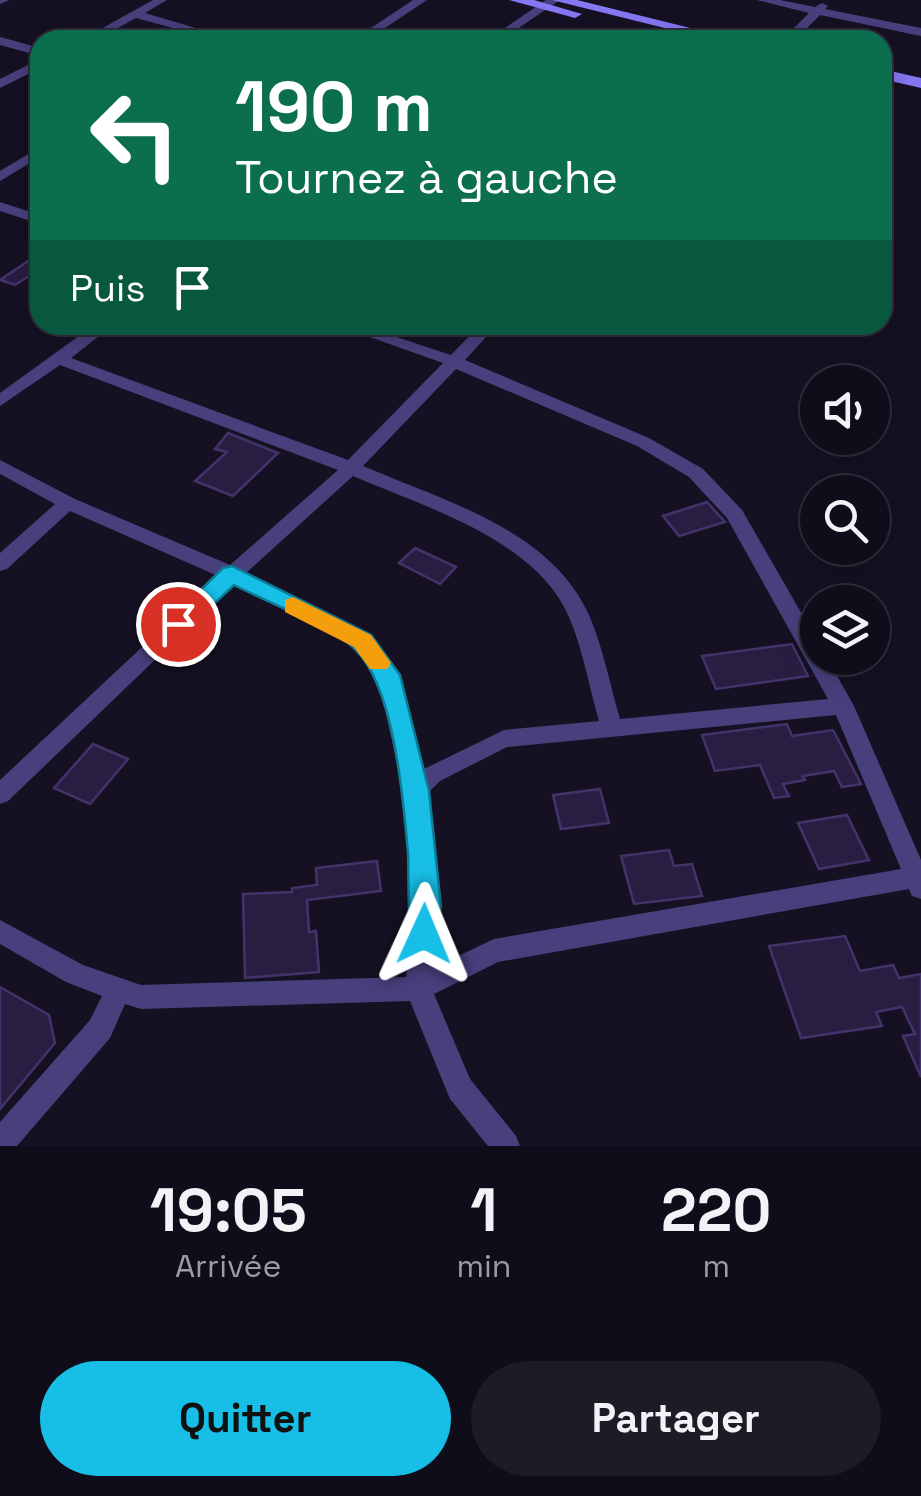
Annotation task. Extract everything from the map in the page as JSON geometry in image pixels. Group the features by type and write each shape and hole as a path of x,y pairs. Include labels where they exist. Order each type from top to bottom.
{"main road":[{"path":"516,0 552,2 685,30"},
{"path":"552,2 651,30"},
{"path":"892,76 921,83"},
{"path":"892,87 921,93"}],"street":[{"path":"105,30 160,0"},
{"path":"375,30 422,0"},
{"path":"764,0 921,32"},
{"path":"798,30 828,0"},
{"path":"509,30 552,2"},
{"path":"134,14 193,30"},
{"path":"0,41 30,49"},
{"path":"0,84 30,68"},
{"path":"0,177 30,158"},
{"path":"0,206 30,216"},
{"path":"0,400 91,335"},
{"path":"0,930 75,974 141,997 418,989 494,952 919,882 843,706 735,514 696,473 644,442 454,361 375,335"},
{"path":"0,794 232,574 352,468 479,335"},
{"path":"59,358 352,468 500,532 555,576 579,616 612,728"},
{"path":"0,466 68,503 232,574 362,641 388,675 415,791 427,907 418,989 460,1089 506,1146"},
{"path":"0,564 68,503"},
{"path":"415,791 432,774 504,739 843,706"},
{"path":"0,1144 100,1029 120,989"}],"building":[{"path":"30,260 30,275 15,285 0,280"},
{"path":"228,433 278,453 233,496 195,481 227,452 215,449"},
{"path":"707,502 725,522 679,536 663,516"},
{"path":"415,548 456,567 440,584 399,563"},
{"path":"792,644 800,660 800,675 808,676 716,689 702,656"},
{"path":"787,724 792,736 833,730 861,784 842,787 834,771 783,784 789,796 774,798 760,765 715,771 702,735"},
{"path":"93,744 128,759 90,804 54,788"},
{"path":"600,789 609,823 561,829 553,795"},
{"path":"847,815 869,860 819,869 798,823"},
{"path":"669,850 674,866 692,864 702,896 634,904 621,856"},
{"path":"377,861 381,891 307,900 309,932 316,931 319,972 245,978 243,894 292,892 292,888 317,885 316,868"},
{"path":"845,936 860,971 893,965 899,978 921,974 921,1077 903,1036 915,1034 902,1007 876,1012 882,1026 801,1038 769,946"},
{"path":"0,987 49,1015 55,1043 0,1109"}],"slow traffic":[{"path":"293,606 362,641 379,663"}],"route":[{"path":"178,624 232,574 362,641 388,675 415,791 427,907 424,934"}]}
